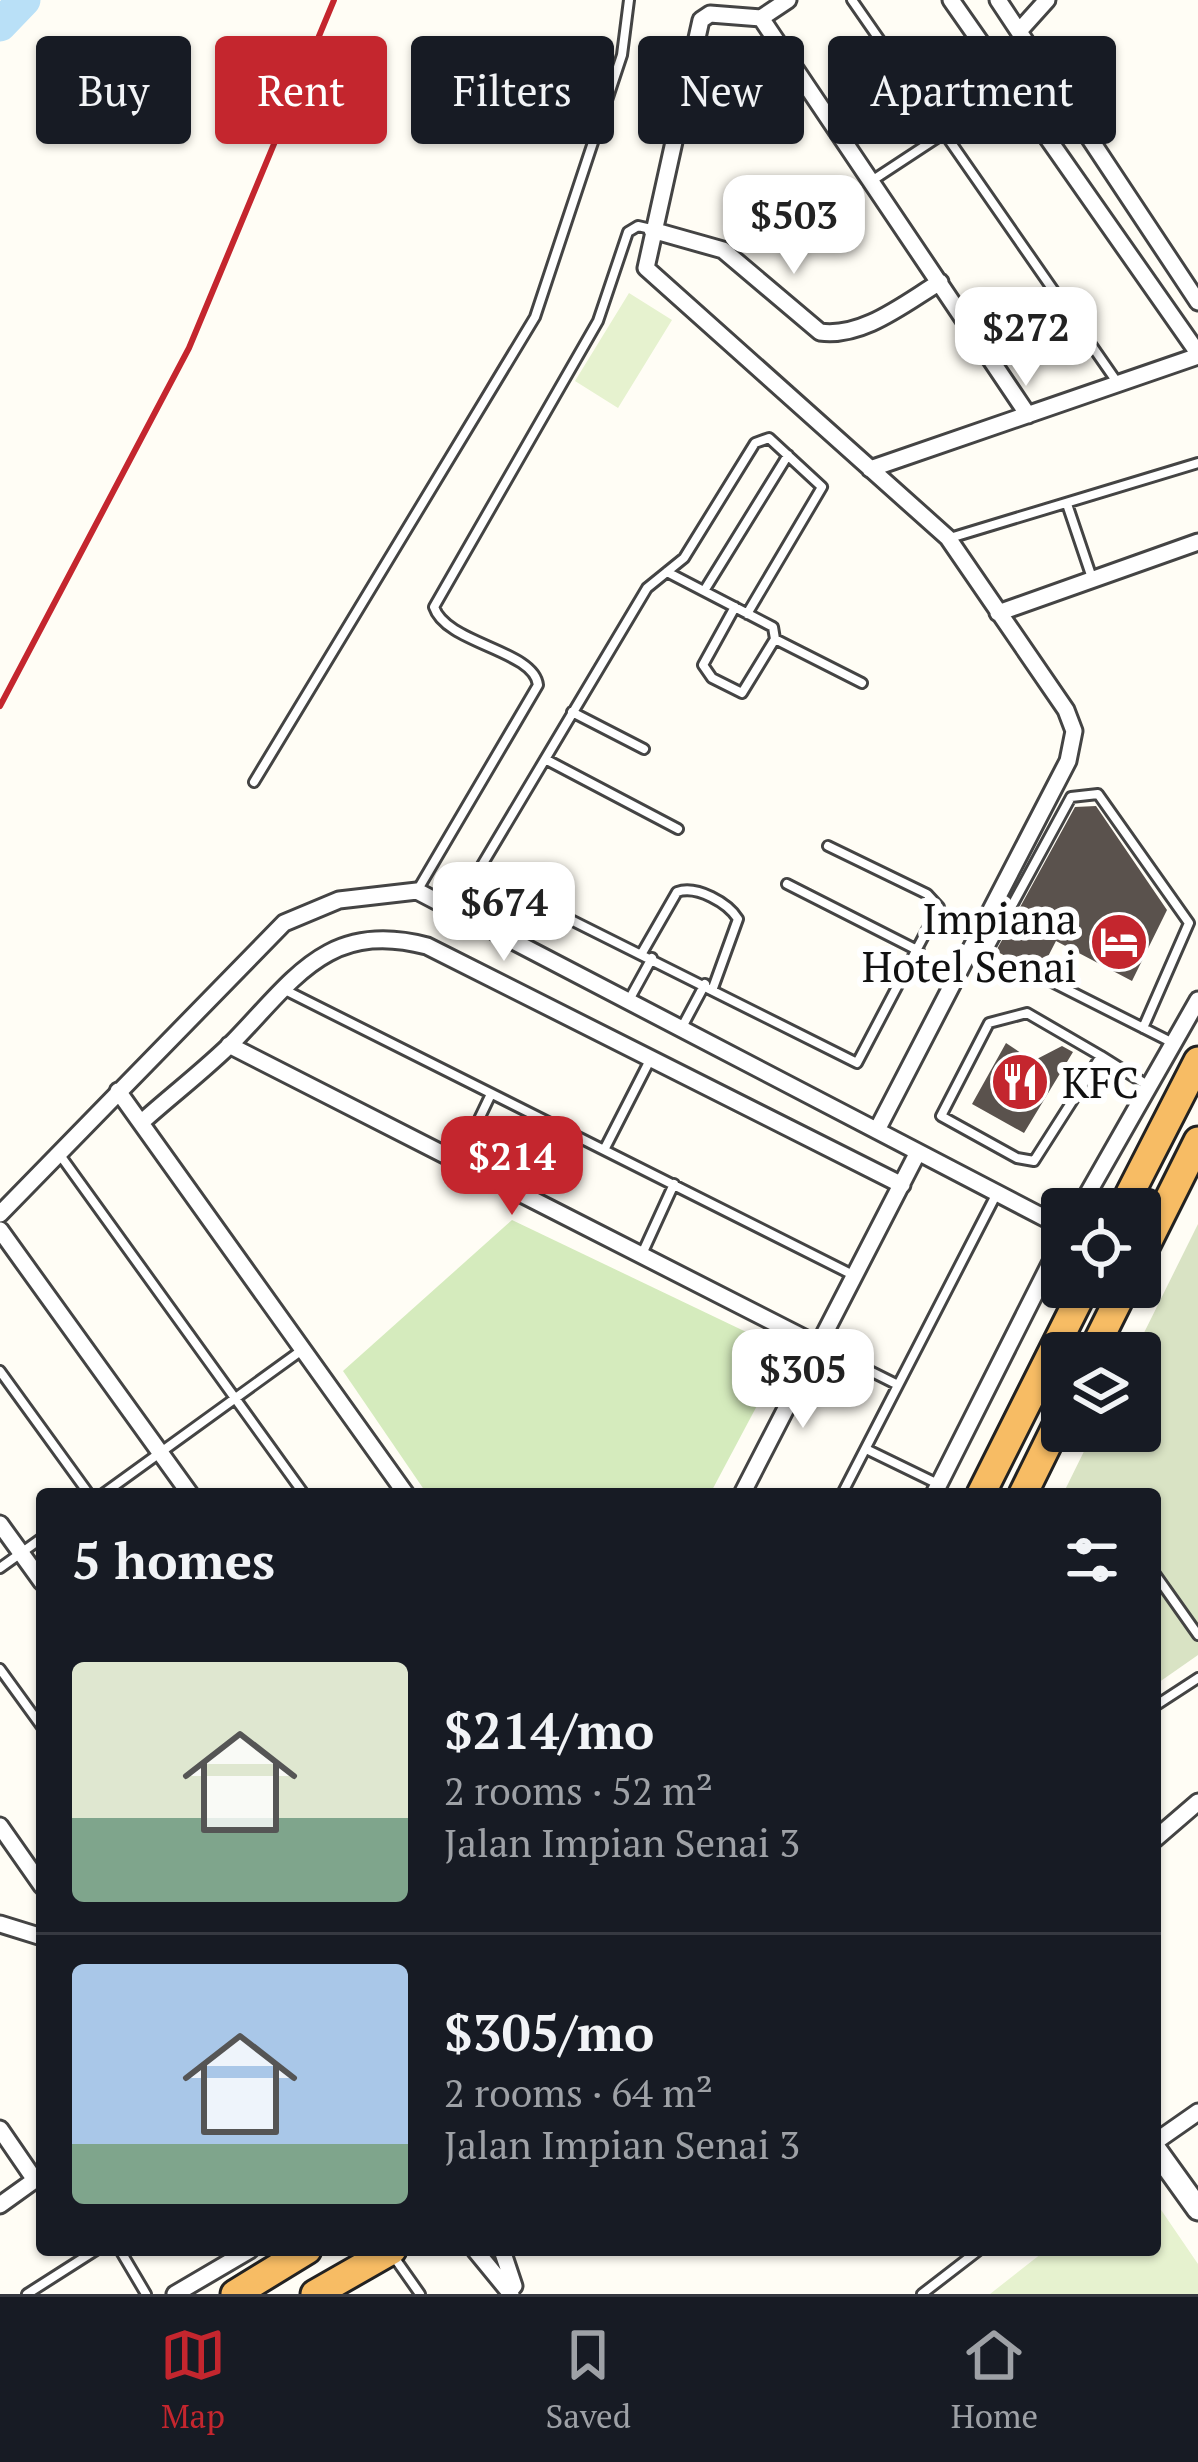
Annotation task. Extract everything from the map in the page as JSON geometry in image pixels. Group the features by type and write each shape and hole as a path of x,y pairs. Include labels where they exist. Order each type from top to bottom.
{"highway":[{"path":"1133,1188 1198,1061"},
{"path":"1161,1215 1198,1141"},
{"path":"983,1488 1073,1308"},
{"path":"1026,1488 1043,1452"},
{"path":"235,2294 297,2256"},
{"path":"315,2294 382,2256"}],"street":[{"path":"788,0 761,18 710,14 701,20 645,258 651,276 948,538 1066,710 1074,731 1068,761 1028,855 877,1130"},
{"path":"870,470 1198,355 951,0"},
{"path":"998,0 1198,302"},
{"path":"1020,30 1047,0"},
{"path":"761,18 1028,415"},
{"path":"652,230 723,250 820,332 835,334 875,320 940,282"},
{"path":"998,613 1198,542"},
{"path":"0,1214 296,914 339,900 416,891 1041,1217"},
{"path":"143,1121 328,950 370,938 401,939 428,946 902,1185"},
{"path":"1091,1188 1198,1000"},
{"path":"230,1045 818,1345"},
{"path":"118,1091 402,1488"},
{"path":"745,1488 918,1152"},
{"path":"0,1230 186,1488"},
{"path":"938,1488 1041,1282"},
{"path":"0,1524 36,1574"},
{"path":"1161,1834 1198,1802"},
{"path":"0,1826 36,1872"},
{"path":"0,1924 36,1935"},
{"path":"1161,2140 1198,2111"},
{"path":"0,2129 36,2174"},
{"path":"1161,2154 1198,2209"},
{"path":"0,2205 36,2180"},
{"path":"175,2294 240,2256"},
{"path":"480,2256 515,2294"},
{"path":"502,2256 515,2294"}],"lane":[{"path":"254,782 535,316 622,55 629,0"},
{"path":"852,0 877,36"},
{"path":"873,180 929,144"},
{"path":"954,144 1118,384"},
{"path":"416,891 538,685 531,670 457,631 437,618 434,607 598,321 628,232 638,226 652,230"},
{"path":"747,614 822,487 769,438 754,442 684,558 646,588 482,865 483,876 857,1063 940,913 937,901 827,846"},
{"path":"704,591 788,455"},
{"path":"948,538 1198,463"},
{"path":"1066,504 1092,579"},
{"path":"667,572 735,607 747,614 773,627 775,639 742,693 712,678 703,665 735,607"},
{"path":"775,639 862,683"},
{"path":"572,712 644,749"},
{"path":"545,759 678,829"},
{"path":"990,946 1028,855 1071,797 1091,791 1184,915 1187,936 1142,1028"},
{"path":"787,884 919,951"},
{"path":"642,953 682,890 729,908 739,926 681,1029"},
{"path":"628,1001 652,958"},
{"path":"1052,982 1174,1043"},
{"path":"283,988 854,1276"},
{"path":"1101,1056 1034,1161 1018,1158 941,1116 989,1023 1027,1012 1101,1056 1150,1086"},
{"path":"604,1150 650,1060"},
{"path":"458,1162 491,1094"},
{"path":"60,1155 300,1488"},
{"path":"642,1255 674,1184"},
{"path":"845,1488 996,1193"},
{"path":"818,1345 896,1384"},
{"path":"111,1488 303,1350"},
{"path":"0,1371 84,1488"},
{"path":"866,1449 935,1488"},
{"path":"0,1568 36,1542"},
{"path":"1161,1583 1198,1635"},
{"path":"0,1669 36,1719"},
{"path":"1161,1702 1198,1678"},
{"path":"27,2294 87,2256"},
{"path":"124,2256 146,2294"},
{"path":"394,2256 420,2294"},
{"path":"922,2294 971,2256"}],"green space":[{"path":"629,293 672,320 618,408 575,381"},
{"path":"512,1220 786,1351 713,1488 423,1488 343,1371"},
{"path":"1198,1224 1198,1655 1161,1681 1161,1488 1066,1488 1084,1452 1161,1452 1161,1332 1144,1332 1156,1308 1161,1308 1161,1299"},
{"path":"1161,2210 1198,2264 1198,2294 990,2294 1038,2256 1161,2256"}],"building":[{"path":"1096,806 1167,910 1132,981 1056,941 1039,974 996,951 1075,807"},
{"name":"KFC","path":"1006,1043 1033,1061 1062,1046 1073,1052 1024,1133 972,1104"}],"waterway":[{"path":"0,25 24,0"}],"railway":[{"path":"0,706 189,348 334,0"}],"place":[{"name":"Impiana Hotel Senai","path":"1119,942"},
{"name":"KFC","path":"1020,1082"}]}
